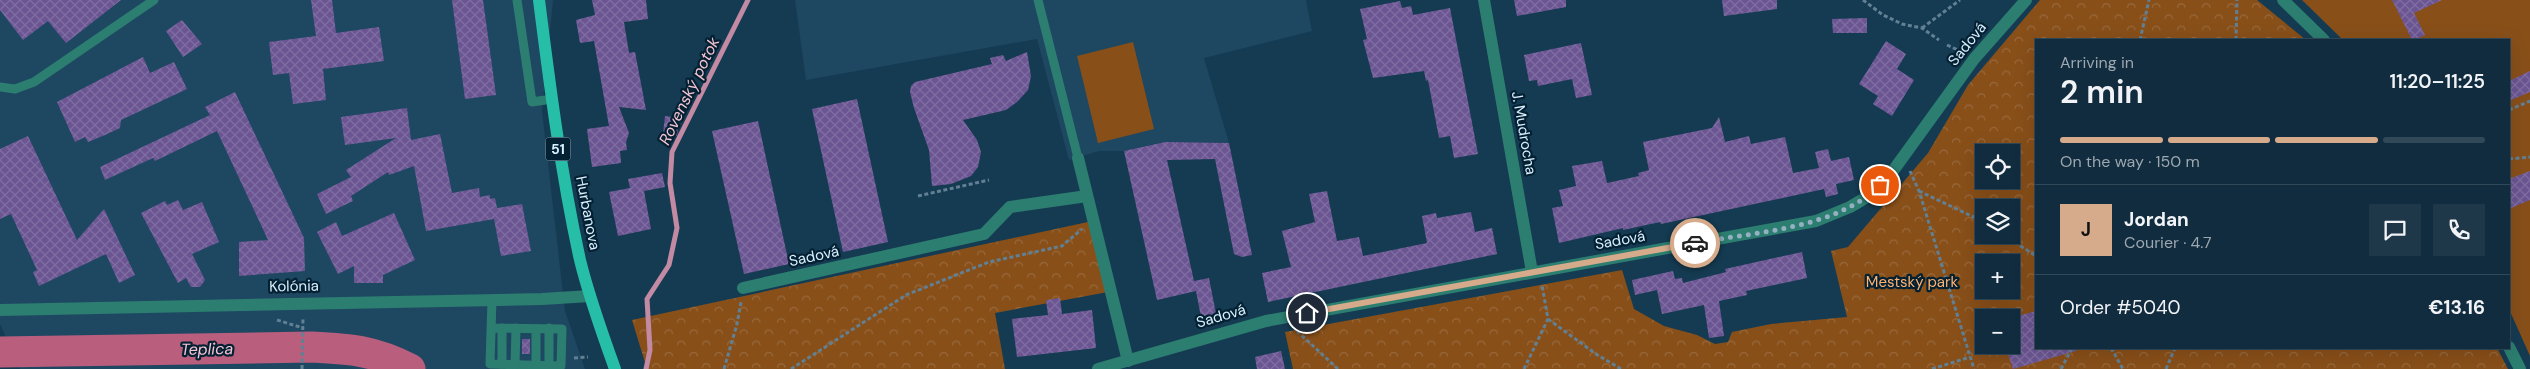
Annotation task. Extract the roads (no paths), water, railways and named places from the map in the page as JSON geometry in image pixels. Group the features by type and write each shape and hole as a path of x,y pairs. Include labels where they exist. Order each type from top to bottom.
{"main road":[{"name":"Hurbanova","path":"539,0 558,147 590,296 615,369"}],"street":[{"name":"J. Mudrocha","path":"1484,0 1532,272"},
{"name":"Sadová","path":"1098,369 1266,320 1816,221 1850,207 1872,194 1890,176 1974,59 2026,0"},
{"path":"2283,0 2323,39"},
{"path":"1078,158 1128,361"},
{"name":"Sadová","path":"743,288 984,234 1010,207 1087,196"},
{"name":"Kolónia","path":"0,310 492,300 590,296"},
{"path":"2510,349 2520,369"}],"lane":[{"path":"0,87 15,89 34,82 154,0"},
{"path":"517,0 532,102 552,99"},
{"path":"1038,0 1078,158"},
{"path":"491,328 562,329 561,366 490,364 491,328 492,300"},
{"path":"502,328 502,364"},
{"path":"515,365 516,328"},
{"path":"536,329 536,365"}],"waterway":[{"name":"Rovenský potok","path":"646,369 650,350 647,299 669,265 677,228 670,183 672,152 748,0"},
{"name":"Teplica","path":"0,352 311,347 373,354 410,369"}],"park label":[{"name":"Mestský park","path":"1912,282"}]}
